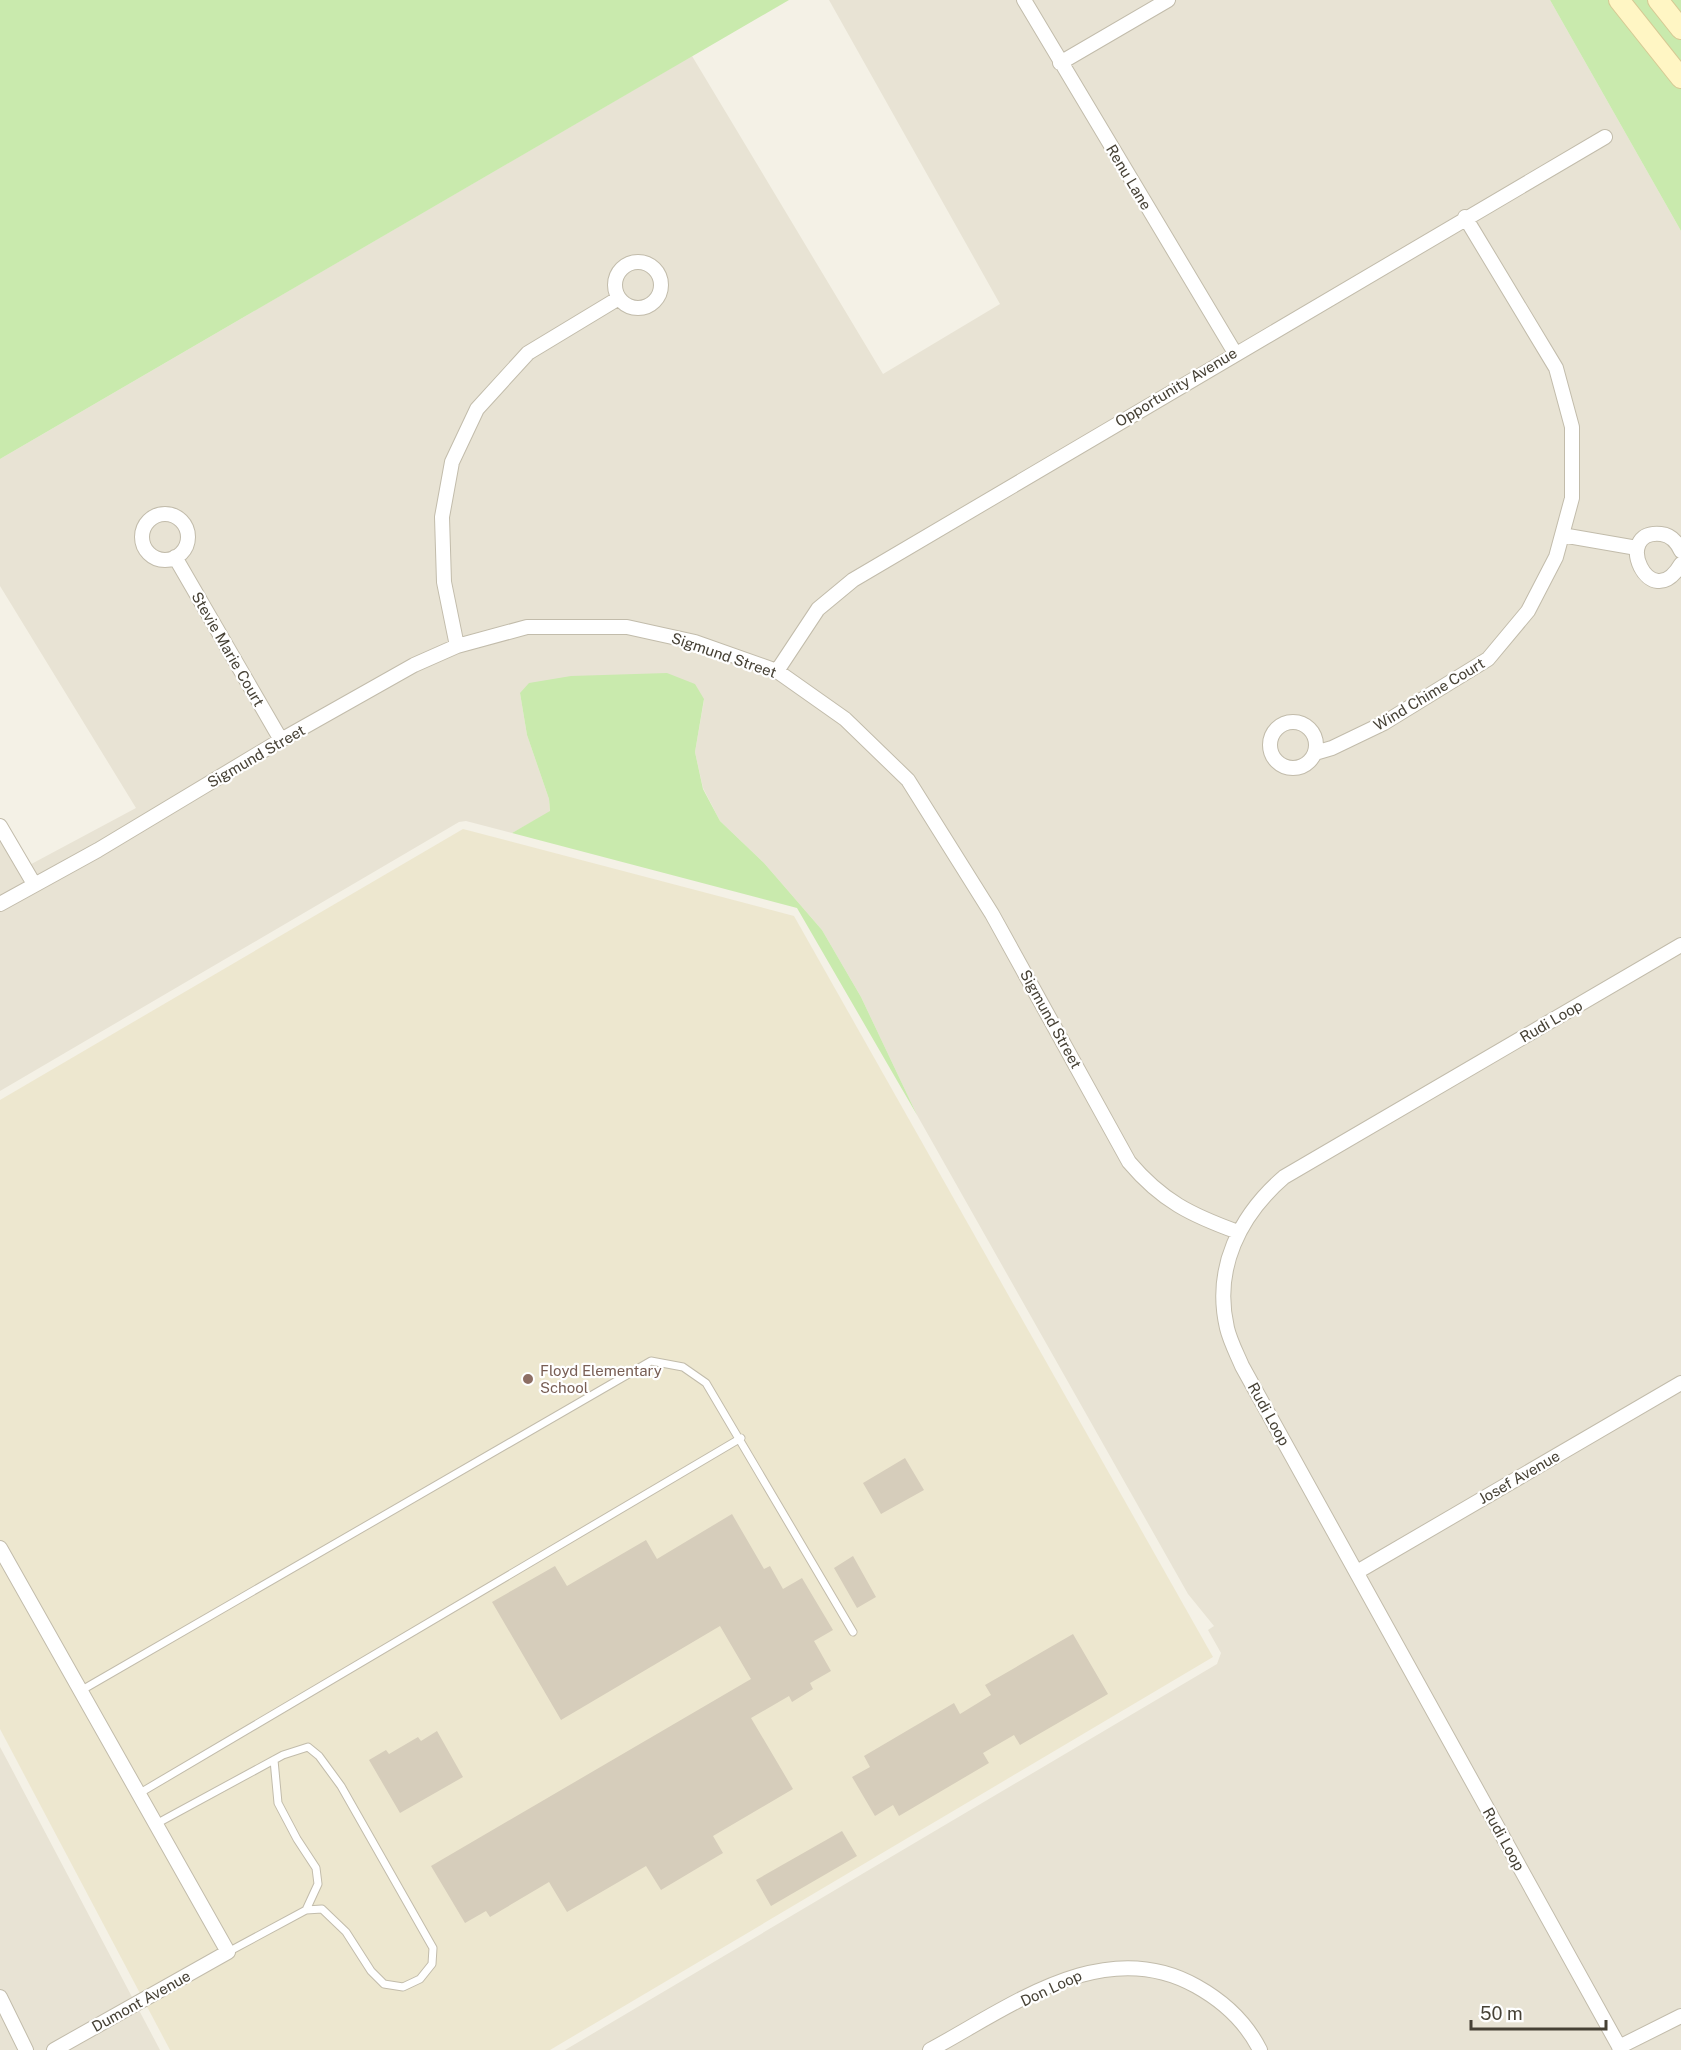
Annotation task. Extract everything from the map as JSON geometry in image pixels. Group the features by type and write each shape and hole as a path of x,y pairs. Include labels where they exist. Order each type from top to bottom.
{"street":[{"name":"Renu Lane","path":"1024,0 1234,353"},
{"path":"1060,63 1168,0"},
{"path":"1619,0 1681,78"},
{"path":"1658,0 1681,29"},
{"name":"Opportunity Avenue","path":"777,671 818,609 853,580 1234,353 1605,137"},
{"name":"Wind Chime Court","path":"1315,753 1332,748 1384,723 1488,659 1528,611 1557,557 1572,498 1572,427 1556,368 1466,217"},
{"path":"457,646 444,582 442,517 452,462 477,409 528,353 619,298"},
{"path":"1681,551 1674,539 1659,534 1644,539 1637,548 1636,557 1640,569 1648,577 1664,579 1676,573 1681,564"},
{"path":"1562,535 1637,548"},
{"name":"Stevie Marie Court","path":"175,557 281,740"},
{"name":"Sigmund Street","path":"0,904 98,850 281,740 414,665 457,646 527,627 627,627 695,642 777,671 845,719 908,780 992,915 1129,1162 1148,1185 1169,1201 1189,1213 1238,1232"},
{"path":"0,826 34,884"},
{"name":"Rudi Loop","path":"1620,2049 1242,1366 1227,1328 1223,1299 1225,1273 1238,1232 1264,1194 1284,1178 1681,945"},
{"name":"Josef Avenue","path":"1356,1572 1681,1383"},
{"path":"0,1548 228,1952"},
{"name":"Dumont Avenue","path":"54,2050 228,1952"},
{"name":"Don Loop","path":"930,2050 1062,1980 1088,1971 1113,1968 1162,1972 1195,1985 1226,2006 1242,2023 1260,2050"},
{"path":"0,1997 26,2050"},
{"path":"1620,2049 1681,2016"}],"lane":[{"path":"82,1690 651,1361 683,1367 706,1383 741,1438 853,1632"},
{"path":"140,1793 741,1438"},
{"path":"156,1824 274,1760 308,1747 319,1755 341,1786 433,1948 432,1965 420,1979 403,1988 384,1984 371,1971 346,1932 332,1916 322,1909 306,1910 228,1952"},
{"path":"274,1760 278,1803 316,1868 318,1884 306,1910"}],"shaded area":[{"path":"829,0 1550,0 1681,231 1681,2050 565,2050 1217,1664 1221,1653 1208,1630 1214,1626 1188,1594 917,1115 861,997 822,930 764,863 720,821 703,788 695,752 704,700 520,693 527,735 549,799 550,812 512,833 466,821 459,822 0,1091 0,833 22,869 136,808 0,586 0,459 692,56 883,374 1000,304"},
{"name":"Floyd Elementary School","path":"463,829 794,916 1213,1657 550,2050 170,2050 0,1729 0,1100"},
{"path":"0,1747 7,1760 160,2050 0,2050"}],"green space":[{"path":"0,0 789,0 0,459"},
{"path":"1550,0 1681,0 1681,231"},
{"path":"667,673 695,684 704,699 695,752 703,789 720,821 764,863 822,930 861,997 917,1115 797,908 512,833 550,811 549,799 527,735 520,693 529,683 571,676"}],"building":[{"path":"905,1458 924,1490 881,1514 863,1483"},
{"path":"732,1514 764,1569 770,1566 783,1589 802,1578 833,1630 814,1641 831,1671 810,1683 813,1689 792,1702 789,1696 751,1718 793,1789 713,1836 723,1853 661,1890 646,1866 567,1912 549,1882 490,1917 486,1911 465,1923 431,1866 751,1679 720,1626 561,1720 492,1602 555,1566 567,1586 646,1540 657,1559"},
{"path":"853,1556 876,1597 857,1608 834,1568"},
{"path":"1073,1634 1108,1694 1020,1745 1014,1735 983,1753 989,1763 899,1816 893,1805 875,1816 852,1777 870,1767 864,1756 954,1703 960,1714 991,1695 985,1685"},
{"path":"437,1731 463,1777 400,1813 369,1760 386,1750 389,1754 418,1737 421,1741"},
{"path":"842,1831 857,1856 771,1906 756,1880"}],"place":[{"name":"Floyd Elementary School","path":"528,1379"}]}
